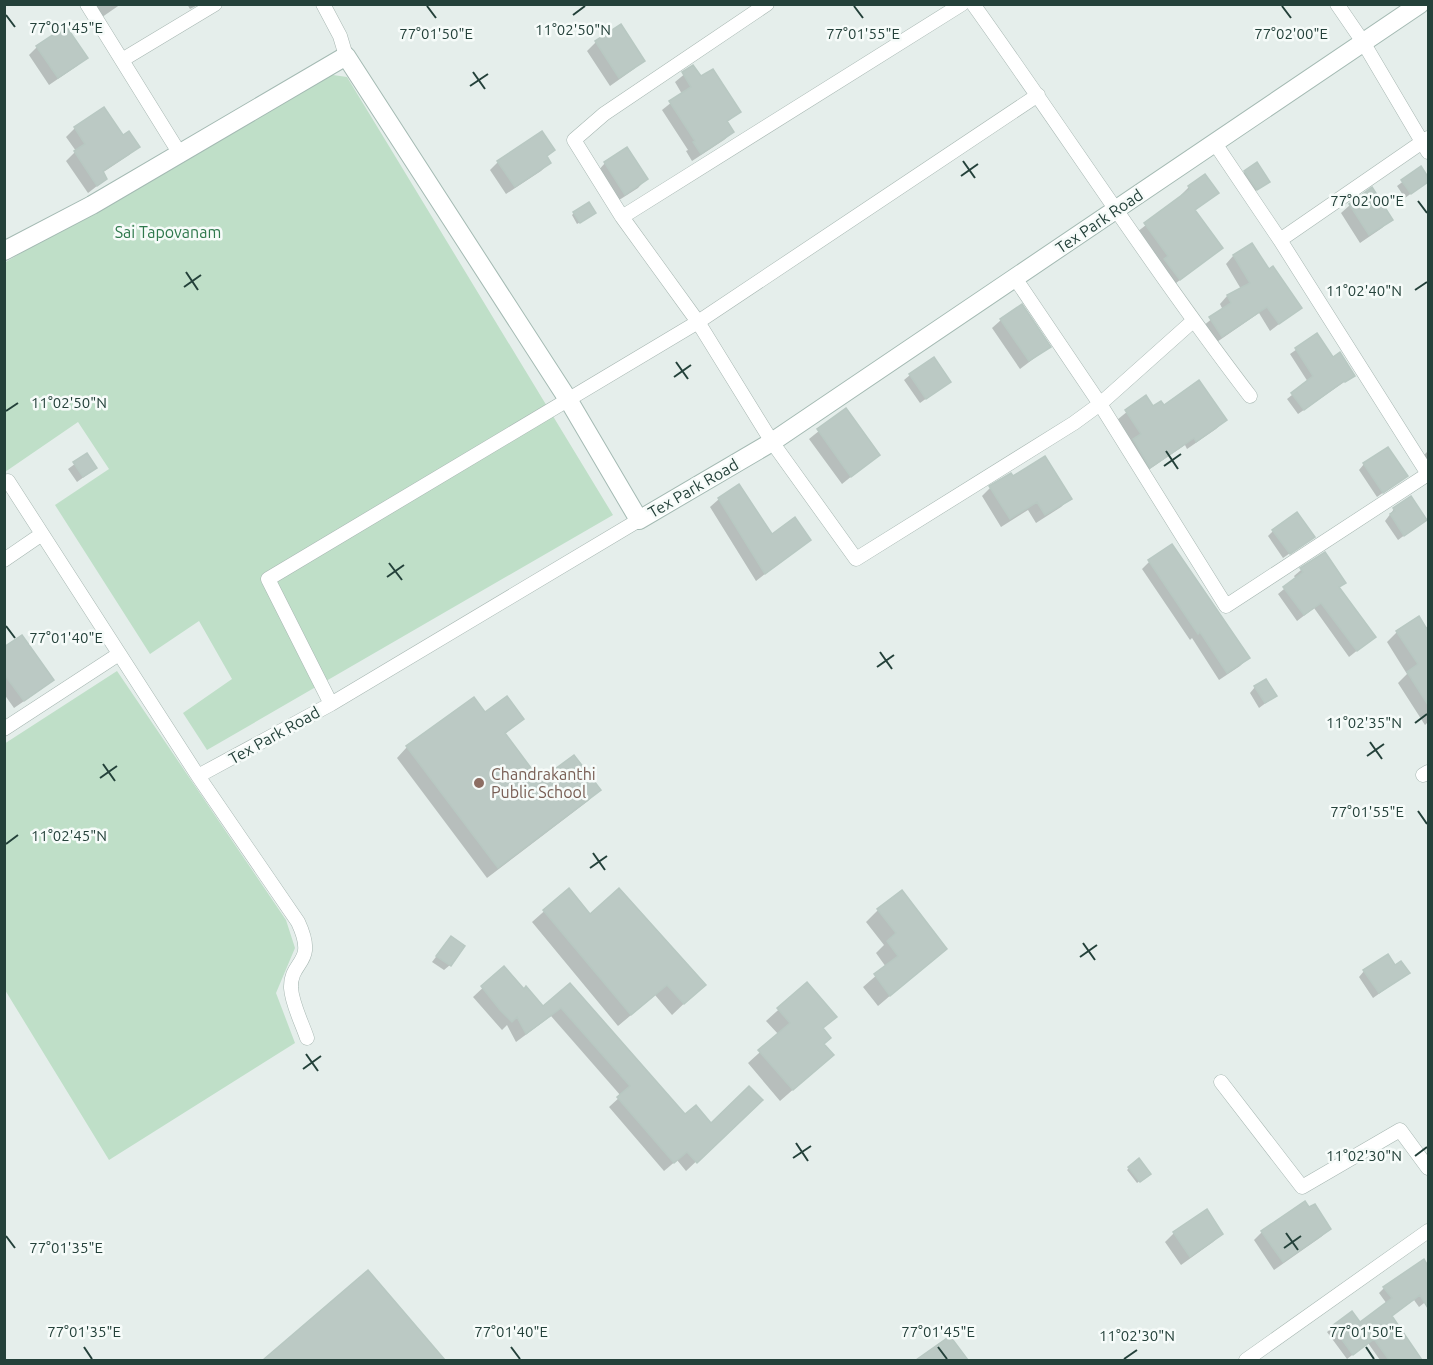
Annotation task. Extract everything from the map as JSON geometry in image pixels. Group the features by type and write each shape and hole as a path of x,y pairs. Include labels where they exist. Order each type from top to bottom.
{"street":[{"path":"87,4 180,154"},
{"path":"122,60 215,4"},
{"path":"323,4 340,36 346,56 569,401 639,519"},
{"path":"767,4 604,114 574,140 622,216 698,322 772,442 856,560 1074,423 1100,404 1193,321"},
{"path":"622,216 962,4"},
{"path":"973,4 1193,321 1250,396"},
{"path":"1280,240 1426,144 1337,4"},
{"name":"Tex Park Road","path":"198,776 331,704 772,442 1420,4"},
{"path":"4,251 92,205 346,56"},
{"path":"331,704 268,579 698,322 1038,95"},
{"path":"1015,278 1100,404 1226,606 1428,474 1280,240 1214,142"},
{"path":"8,481 198,776 298,922 306,943 306,953 292,981 291,991 307,1038"},
{"path":"4,560 42,534"},
{"path":"4,729 119,654"},
{"path":"1221,1082 1302,1188 1400,1130 1428,1168"},
{"path":"1246,1360 1428,1231"}],"green space":[{"name":"Sai Tapovanam","path":"326,74 347,77 613,515 207,750 183,713 232,679 199,621 150,654 55,505 109,469 78,422 5,472 4,263"},
{"path":"117,671 286,920 295,948 276,993 295,1043 109,1160 5,990 4,744"}],"building":[{"path":"621,24 645,61 619,78 595,41"},
{"path":"66,26 88,58 58,78 36,46"},
{"path":"693,65 701,76 713,69 741,112 727,121 734,132 701,154 669,101 691,87 682,72"},
{"path":"104,107 123,135 129,131 140,147 103,171 107,179 97,186 74,151 85,144 74,127"},
{"path":"542,131 555,150 547,156 551,163 515,187 497,161"},
{"path":"627,147 648,179 625,195 604,162"},
{"path":"1257,162 1270,182 1257,190 1244,171"},
{"path":"1421,166 1428,177 1428,182 1411,194 1401,180"},
{"path":"1205,174 1219,193 1195,210 1223,248 1180,280 1164,259 1168,256 1144,223 1190,189 1188,186"},
{"path":"1372,187 1393,220 1369,235 1349,204"},
{"path":"589,202 596,213 580,223 573,212"},
{"path":"1252,243 1269,269 1273,266 1302,308 1279,324 1267,307 1222,337 1209,317 1231,303 1227,295 1250,283 1233,255"},
{"path":"1022,304 1051,347 1029,361 1000,319"},
{"path":"1317,333 1333,357 1340,352 1355,376 1344,381 1304,410 1291,393 1313,376 1295,348"},
{"path":"934,357 951,382 926,399 909,374"},
{"path":"1199,380 1227,420 1196,442 1194,438 1150,468 1133,439 1141,434 1125,410 1146,395 1153,406 1161,401 1164,405"},
{"path":"846,408 880,455 851,477 817,429"},
{"path":"1388,447 1408,476 1383,493 1363,463"},
{"path":"87,453 97,468 83,477 73,462"},
{"path":"1045,456 1072,499 1045,515 1037,502 1010,519 989,486 1011,473 1013,476"},
{"path":"739,484 772,534 795,517 811,540 765,574 718,498"},
{"path":"1411,496 1427,520 1404,536 1390,514 1395,511 1393,508"},
{"path":"1297,512 1315,537 1290,554 1272,530"},
{"path":"1172,544 1250,658 1227,673 1148,560"},
{"path":"1325,552 1346,583 1339,587 1376,637 1357,651 1321,603 1304,615 1283,587 1303,572 1300,568"},
{"path":"1419,616 1428,631 1428,705 1407,672 1418,664 1396,631"},
{"path":"22,635 54,680 24,701 4,674 4,647"},
{"path":"1266,679 1277,696 1265,703 1254,686"},
{"name":"Chandrakanthi Public School","path":"507,696 524,719 505,733 540,780 574,755 601,790 498,868 406,746 474,697 485,712"},
{"path":"569,888 590,914 619,888 706,985 684,1004 667,985 631,1015 543,910"},
{"path":"902,890 947,949 890,996 874,974 898,956 887,941 896,933 877,909"},
{"path":"451,936 465,946 451,966 436,956"},
{"path":"1388,954 1395,965 1401,961 1410,973 1379,993 1363,970"},
{"path":"504,966 543,1006 570,983 685,1114 696,1105 711,1123 749,1086 763,1100 697,1163 687,1152 674,1163 617,1097 630,1086 561,1008 526,1034 517,1017 512,1022 500,1010 481,986"},
{"path":"807,982 837,1017 823,1028 831,1038 824,1044 834,1055 793,1090 758,1050 790,1023 777,1008"},
{"path":"1139,1158 1151,1174 1140,1182 1128,1167"},
{"path":"1305,1201 1309,1207 1315,1204 1331,1229 1283,1262 1261,1231"},
{"path":"1207,1209 1223,1234 1190,1257 1173,1232"},
{"path":"1424,1259 1428,1266 1428,1308 1420,1295 1392,1316 1422,1360 1389,1360 1374,1339 1353,1355 1332,1326 1352,1311 1360,1322 1392,1298 1383,1287"},
{"path":"368,1270 445,1360 263,1360"},
{"path":"950,1336 968,1360 916,1360"}],"place":[{"name":"Chandrakanthi Public School","path":"479,783"}]}
